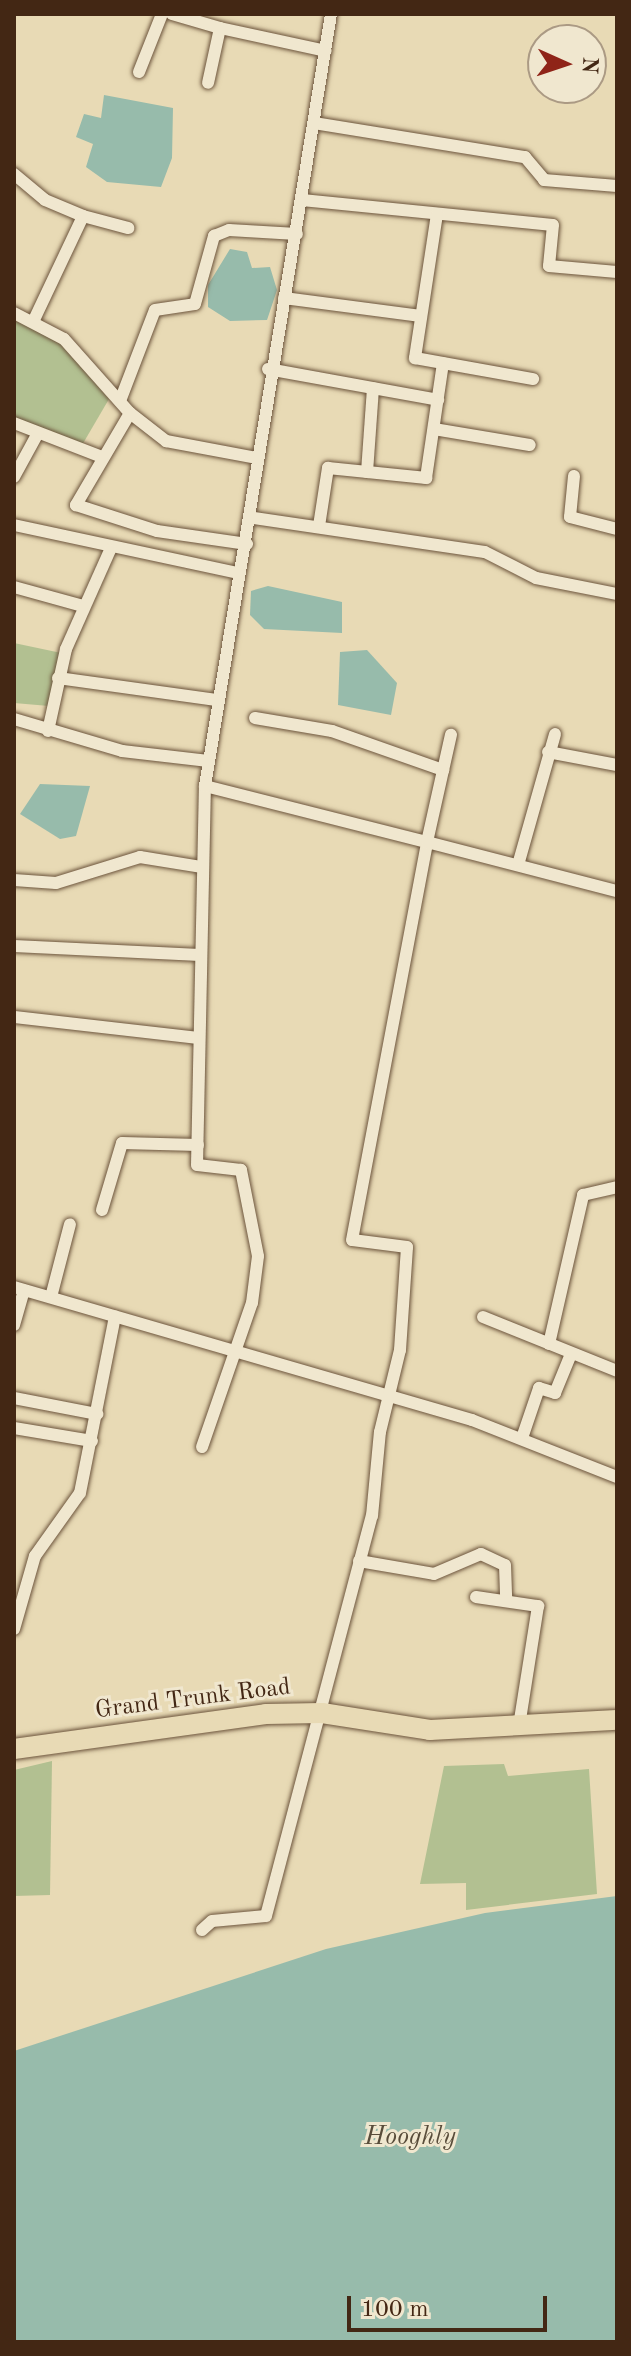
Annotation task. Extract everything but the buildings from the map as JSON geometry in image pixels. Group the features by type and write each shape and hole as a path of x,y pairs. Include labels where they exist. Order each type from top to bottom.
{"main road":[{"name":"Grand Trunk Road","path":"14,1749 210,1719 322,1713 430,1730 617,1720"}],"street":[{"path":"139,72 162,14"},
{"path":"172,14 326,51"},
{"path":"202,1447 252,1303 258,1256 241,1170 197,1165 197,1038 205,786 238,573 254,518 257,458 268,369 297,234 331,14"},
{"path":"208,83 220,28"},
{"path":"314,123 525,157 544,180 617,186"},
{"path":"14,174 45,200 83,216 128,228"},
{"path":"302,200 553,225 549,266 617,272"},
{"path":"437,214 415,358 533,379"},
{"path":"33,322 83,216"},
{"path":"120,401 155,310 195,304 214,236 229,230 297,234"},
{"path":"284,298 421,316"},
{"path":"14,313 64,339 130,413 174,445 257,458"},
{"path":"319,526 328,468 426,478 443,363"},
{"path":"268,369 438,400"},
{"path":"367,472 373,388"},
{"path":"130,413 76,505 157,531 247,544"},
{"path":"14,423 102,457"},
{"path":"434,429 530,445"},
{"path":"14,477 38,433"},
{"path":"574,476 570,517 617,529"},
{"path":"254,518 485,552 536,578 617,594"},
{"path":"14,525 110,550 238,573"},
{"path":"48,731 58,678 83,606 110,550"},
{"path":"14,587 83,606"},
{"path":"58,678 216,700"},
{"path":"255,718 332,731 443,770"},
{"path":"14,719 122,751 208,761"},
{"path":"518,865 555,734"},
{"path":"202,1930 212,1921 266,1916 322,1713 375,1500 385,1400 400,1350 407,1247 352,1240 427,842 451,735"},
{"path":"548,752 617,765"},
{"path":"205,786 617,891"},
{"path":"14,880 56,883 140,857 202,867"},
{"path":"14,946 200,955"},
{"path":"14,1017 197,1038"},
{"path":"102,1210 122,1143 198,1145"},
{"path":"549,1344 583,1195 617,1187"},
{"path":"51,1297 70,1224"},
{"path":"14,1325 19,1288 232,1355 522,1438 617,1477"},
{"path":"14,1629 35,1556 76,1501 92,1441 115,1316"},
{"path":"483,1317 617,1371"},
{"path":"522,1438 539,1388 555,1393 571,1354"},
{"path":"14,1398 97,1414"},
{"path":"14,1428 92,1441"},
{"path":"359,1561 434,1574 481,1554 505,1565 506,1600"},
{"path":"476,1597 535,1605 539,1615 519,1726"}],"shaded area":[{"path":"14,320 58,341 109,399 78,452 14,425"},
{"path":"14,643 66,654 49,706 14,703"},
{"path":"52,1761 50,1895 14,1896 14,1770"},
{"path":"504,1764 508,1776 589,1769 597,1894 466,1910 466,1883 420,1884 444,1766"}],"water":[{"path":"104,95 173,108 172,158 161,187 107,182 86,167 93,144 76,137 84,114 101,118"},
{"path":"230,249 247,252 252,268 270,267 277,290 267,320 230,321 208,307 208,285"},
{"path":"268,586 342,602 342,633 264,629 250,615 251,591"},
{"path":"367,650 397,683 391,715 338,705 340,652"},
{"path":"40,784 90,786 76,836 60,839 20,814"},
{"name":"Hooghly","path":"617,1896 617,2342 14,2342 14,2051 326,1949 485,1913"}]}
